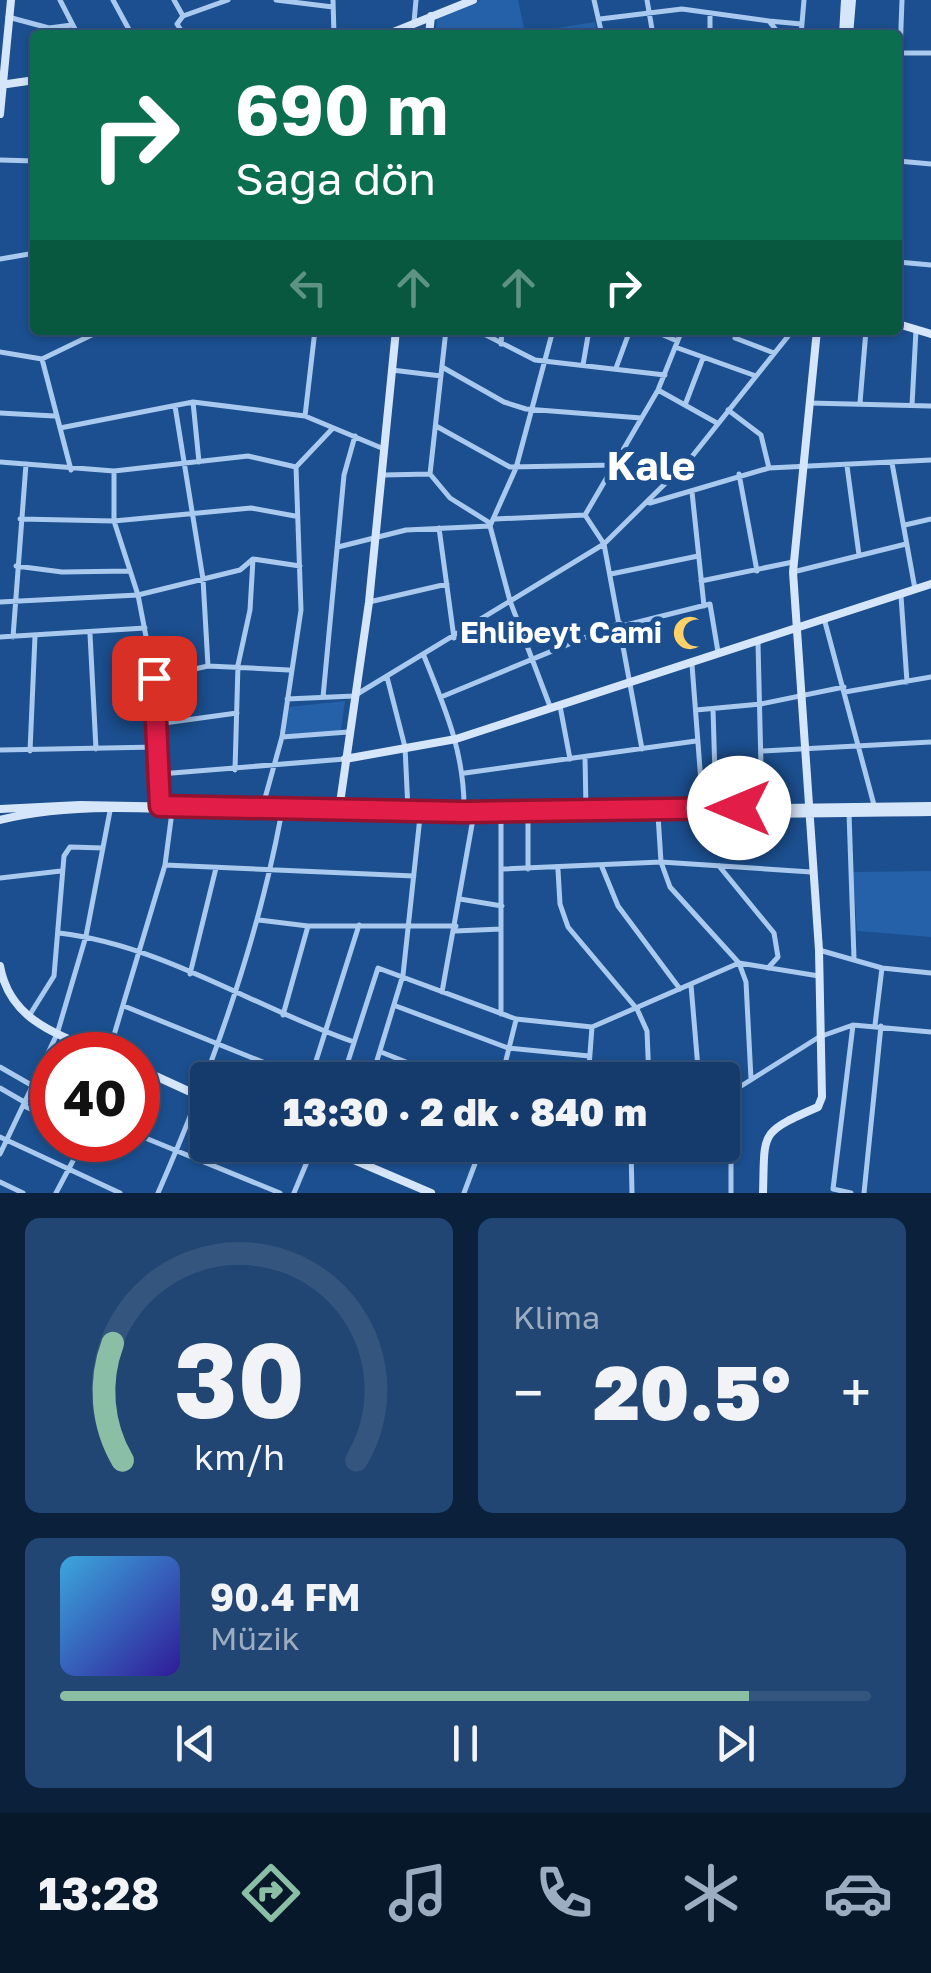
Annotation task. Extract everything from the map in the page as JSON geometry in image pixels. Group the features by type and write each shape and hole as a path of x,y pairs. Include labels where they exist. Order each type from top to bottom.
{"street":[{"path":"0,114 10,0"},
{"path":"60,0 75,30"},
{"path":"113,0 129,30"},
{"path":"174,0 183,16"},
{"path":"181,30 177,24 183,16 228,0"},
{"path":"276,0 333,4 334,30"},
{"path":"414,23 416,0"},
{"path":"398,30 449,5 473,0"},
{"path":"594,0 601,30"},
{"path":"647,0 652,30"},
{"path":"682,0 682,9"},
{"path":"802,30 804,0"},
{"path":"846,30 848,0"},
{"path":"900,30 902,0"},
{"path":"600,19 682,9 801,24"},
{"path":"710,14 710,30"},
{"path":"430,30 431,16"},
{"path":"8,17 49,28 72,24"},
{"path":"769,21 776,30"},
{"path":"902,53 931,54"},
{"path":"0,85 30,81"},
{"path":"0,160 30,161"},
{"path":"902,161 931,164"},
{"path":"0,259 30,254"},
{"path":"902,262 931,265"},
{"path":"902,325 931,334"},
{"path":"912,405 916,330"},
{"path":"73,335 75,342"},
{"path":"0,352 42,359 91,335"},
{"path":"305,416 313,335"},
{"path":"339,810 369,602 396,335"},
{"path":"445,335 430,474 450,498 492,523"},
{"path":"485,335 548,362 665,375"},
{"path":"501,344 502,335"},
{"path":"552,335 548,362 516,468 492,523 510,602 556,707 570,759"},
{"path":"583,364 588,335"},
{"path":"616,368 628,335"},
{"path":"661,335 704,358 756,376"},
{"path":"585,515 658,390 680,335"},
{"path":"736,335 735,338 774,352"},
{"path":"287,699 354,696 604,544 650,503 789,335"},
{"path":"763,1193 763,1142 768,1134 821,1104 819,950 793,567 816,335"},
{"path":"860,403 866,335"},
{"path":"685,405 704,358"},
{"path":"42,359 54,416 72,470"},
{"path":"442,367 504,402 534,410 641,418"},
{"path":"392,370 441,376"},
{"path":"658,390 716,423"},
{"path":"193,402 199,462"},
{"path":"60,428 193,402 305,416 384,449"},
{"path":"807,403 931,406"},
{"path":"175,406 203,579 208,666"},
{"path":"728,410 761,435 768,468"},
{"path":"0,414 54,416"},
{"path":"436,426 495,462 516,468 615,465"},
{"path":"262,809 282,738 301,610 296,466 333,428"},
{"path":"324,697 344,475 355,436"},
{"path":"0,462 114,471 248,456 296,466"},
{"path":"650,503 768,468 931,460"},
{"path":"892,463 915,592"},
{"path":"13,637 12,601 26,464"},
{"path":"847,466 858,555"},
{"path":"114,471 114,520 138,595 154,678 160,806"},
{"path":"382,476 430,474"},
{"path":"739,474 757,571"},
{"path":"692,492 704,606"},
{"path":"20,519 114,520 251,508 295,516"},
{"path":"338,546 439,528 585,515"},
{"path":"585,515 604,544 642,749"},
{"path":"904,526 931,519"},
{"path":"439,528 454,638"},
{"path":"701,581 906,544"},
{"path":"611,574 698,556"},
{"path":"0,602 138,595 240,570 253,559 300,566"},
{"path":"235,770 238,665 250,610 253,559"},
{"path":"16,566 62,572 130,571"},
{"path":"369,602 447,584"},
{"path":"160,774 345,759 456,739 825,622 931,584"},
{"path":"900,595 907,682"},
{"path":"441,698 620,625 710,604 719,655"},
{"path":"825,622 874,805"},
{"path":"0,637 145,628"},
{"path":"90,634 96,750"},
{"path":"30,751 35,636"},
{"path":"758,643 762,808"},
{"path":"424,656 456,739 464,773 464,812"},
{"path":"692,664 703,808"},
{"path":"154,678 208,666 290,670"},
{"path":"387,677 405,747 408,810"},
{"path":"696,710 761,704 931,677"},
{"path":"713,709 716,808"},
{"path":"157,724 238,714"},
{"path":"282,738 348,732"},
{"path":"464,773 696,741"},
{"path":"763,751 931,742"},
{"path":"0,750 158,747"},
{"path":"585,757 586,809"},
{"path":"0,820 22,814 110,811 528,818 874,805 931,809"},
{"path":"0,809 160,806 464,812 762,808 849,813 931,809"},
{"path":"58,1032 86,936 110,811"},
{"path":"115,1032 165,865 172,812"},
{"path":"849,813 854,958"},
{"path":"0,830 22,814"},
{"path":"658,815 660,862 670,887 739,963 750,1008 751,1079"},
{"path":"211,1062 259,920 281,816"},
{"path":"377,1062 402,975 420,817"},
{"path":"442,992 473,818"},
{"path":"501,1014 502,818"},
{"path":"528,818 528,869"},
{"path":"28,1018 54,976 62,872 70,848 103,848"},
{"path":"502,869 558,870 660,862 811,872"},
{"path":"165,865 414,876"},
{"path":"719,866 774,933 778,957 768,968"},
{"path":"602,867 618,906 680,990"},
{"path":"190,974 216,868"},
{"path":"558,870 560,904 568,927 637,1009 647,1031 648,1062"},
{"path":"0,878 62,872"},
{"path":"460,899 502,906"},
{"path":"259,920 308,926 408,924 501,929"},
{"path":"316,1062 360,925"},
{"path":"283,1015 308,926"},
{"path":"60,933 86,936 140,953 354,1042"},
{"path":"819,950 882,968 931,973"},
{"path":"348,1062 378,968 516,1019 592,1027 739,963 819,976"},
{"path":"0,966 12,999 28,1018 53,1032"},
{"path":"864,1193 882,968"},
{"path":"690,985 698,1062"},
{"path":"123,1005 264,1062"},
{"path":"396,1006 508,1048 589,1056"},
{"path":"505,1062 516,1019"},
{"path":"740,1087 819,1037 853,1025 931,1032"},
{"path":"851,1193 833,1189 853,1025"},
{"path":"589,1062 592,1027"},
{"path":"381,1052 406,1062"},
{"path":"0,1067 30,1084"},
{"path":"160,1078 190,1092"},
{"path":"0,1088 30,1107"},
{"path":"0,1154 3,1138 30,1093"},
{"path":"158,1193 190,1125"},
{"path":"3,1138 105,1190 120,1193"},
{"path":"160,1143 280,1193"},
{"path":"56,1193 74,1162"},
{"path":"294,1193 308,1162"},
{"path":"357,1162 431,1193"},
{"path":"464,1193 475,1162"},
{"path":"631,1162 632,1193"},
{"path":"731,1162 731,1193"},
{"path":"0,1182 23,1193"}],"shaded area":[{"path":"480,0 518,0 524,30 436,30 437,19"},
{"path":"595,22 597,30 544,30"},
{"path":"345,701 341,730 284,735 288,707"},
{"path":"931,871 931,937 857,931 853,872"}],"place":[{"name":"Ehlibeyt Cami","path":"690,633"}],"district":[{"name":"Kale","path":"651,466"}],"route":[{"path":"154,678 160,806 464,812 739,808"}]}
